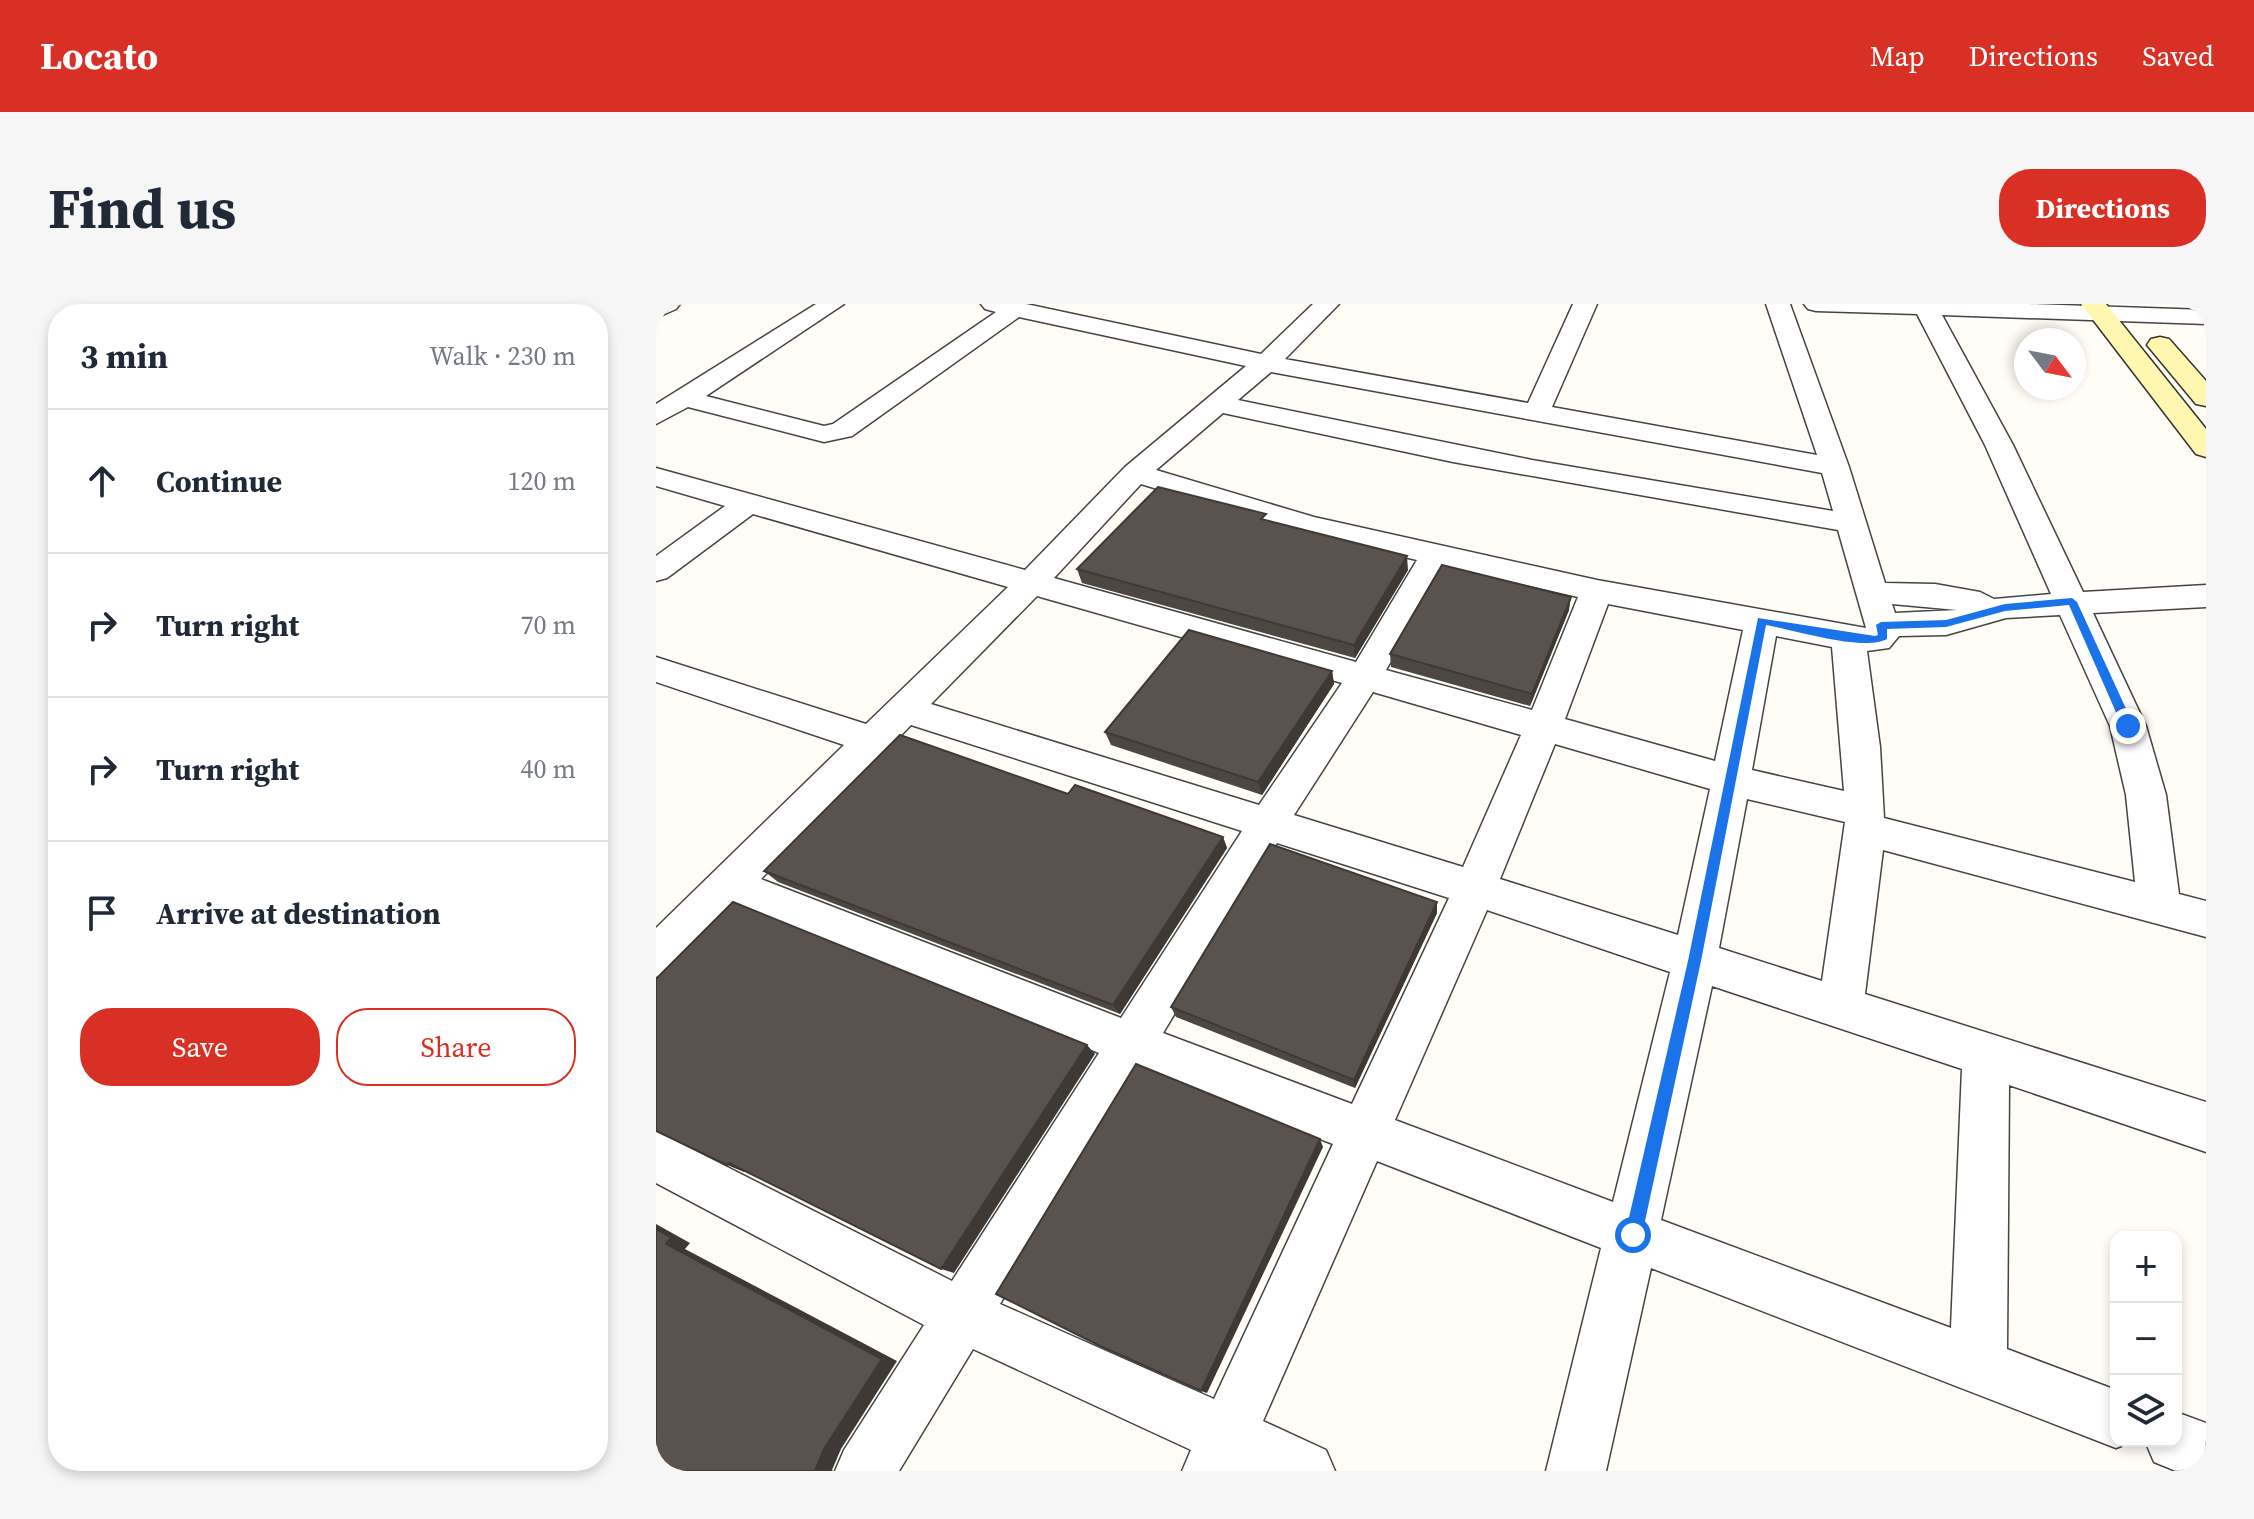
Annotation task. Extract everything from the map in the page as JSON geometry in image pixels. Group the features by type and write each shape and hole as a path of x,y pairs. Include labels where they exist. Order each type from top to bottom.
{"street":[{"path":"656,311 668,304"},
{"path":"656,416 832,304"},
{"path":"656,957 1031,583 1135,473 1266,363 1327,304"},
{"path":"1536,414 1585,304"},
{"path":"1778,304 1835,467 1872,593 1865,631 1861,747 1864,820 1841,1006"},
{"path":"1816,304 1927,310 2113,310 2206,317"},
{"path":"684,398 806,430 832,433 853,423 1004,306 1266,363 1835,467"},
{"path":"1122,330 1147,309"},
{"path":"1927,310 1999,445 2128,726 2146,795 2159,906"},
{"path":"2113,310 2196,372 2206,398"},
{"path":"2113,310 2206,448"},
{"path":"1216,403 1352,435 1851,523"},
{"path":"1135,473 1307,525 1597,591 1762,621 1865,631 1946,624 2005,607 2206,596"},
{"path":"656,477 1731,780 2206,919"},
{"path":"656,571 749,503"},
{"path":"865,1471 1267,825 1364,678 1436,554"},
{"path":"1220,1453 1477,889 1545,729 1597,591"},
{"path":"1872,593 1935,595 2005,607"},
{"path":"1576,1471 1695,961 1762,621"},
{"path":"656,669 871,740"},
{"path":"903,709 1477,889 2206,1127"},
{"path":"728,884 1132,1044 2110,1417"},
{"path":"1978,1366 1986,1054"},
{"path":"656,1156 1220,1453 1305,1471"},
{"path":"2182,1444 2206,1453"}],"building":[{"path":"1158,487 1266,514 1261,519 1407,556 1354,645 1077,569"},
{"path":"1442,565 1571,597 1532,694 1390,654"},
{"path":"1189,630 1332,671 1258,782 1105,732"},
{"path":"900,735 1068,794 1075,785 1223,837 1113,1005 764,871"},
{"path":"1270,844 1437,902 1354,1080 1171,1007"},
{"path":"733,902 1087,1045 941,1269 729,1163 727,1165 656,1131 656,979"},
{"path":"1136,1064 1320,1139 1201,1391 1100,1346 996,1294"},
{"path":"656,1229 671,1237 666,1244 882,1359 824,1449 815,1471 656,1471"}],"route":[{"path":"1633,1235 1695,961 1762,621 1848,638 1877,640 1884,633 1881,625 1946,624 2005,607 2072,602 2128,726"}]}
